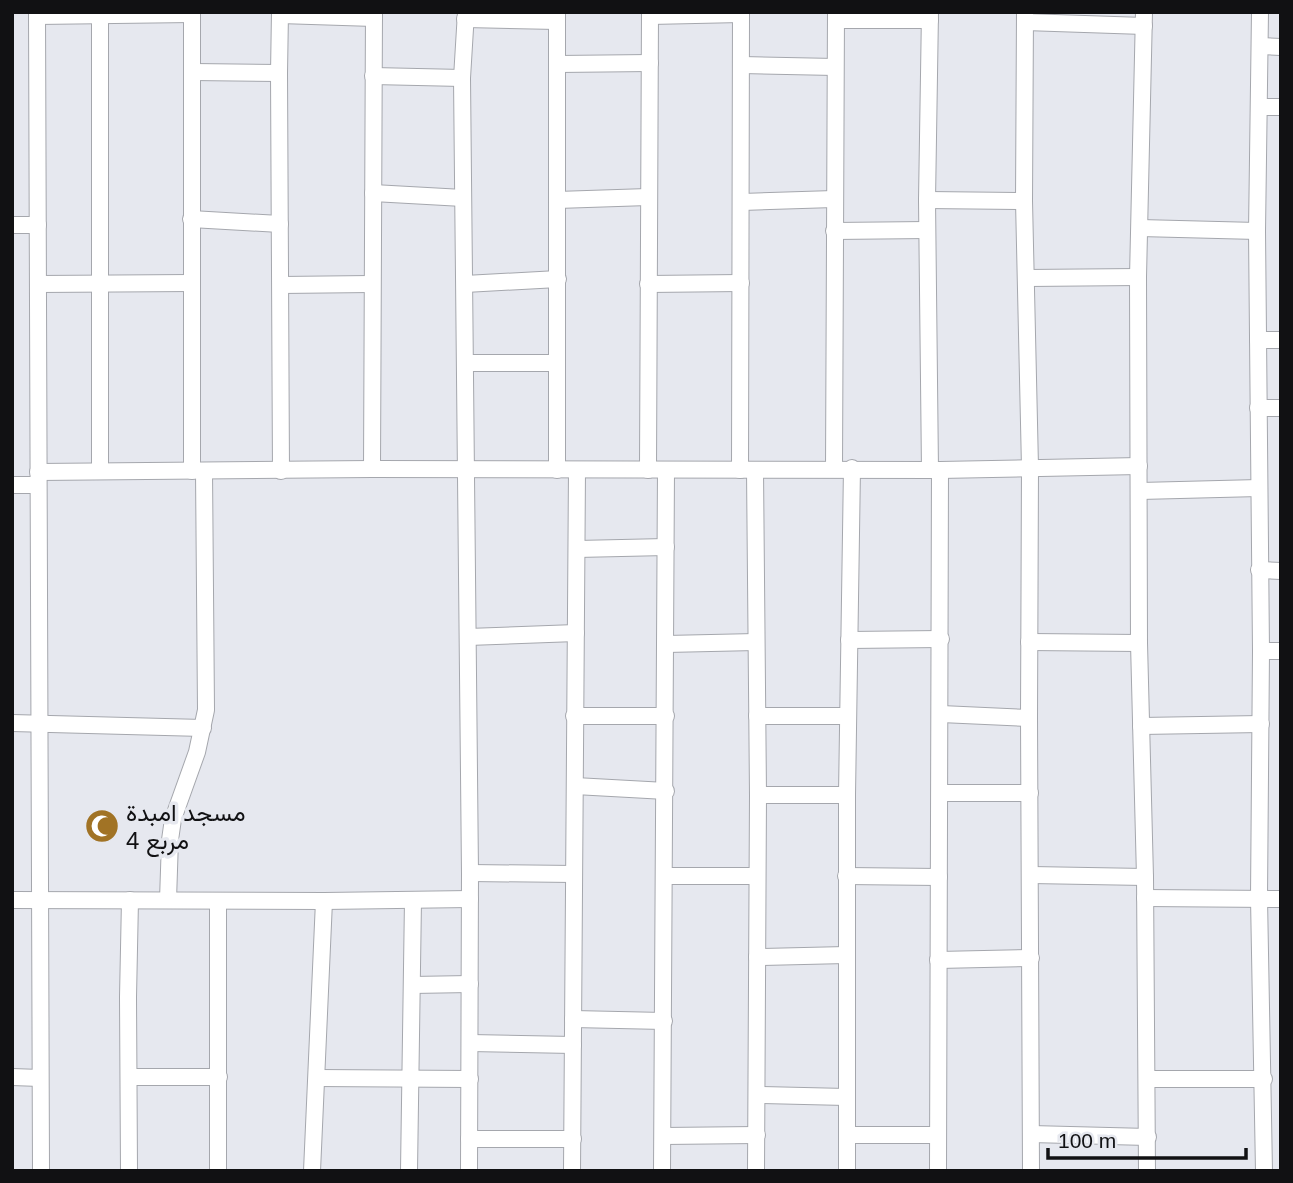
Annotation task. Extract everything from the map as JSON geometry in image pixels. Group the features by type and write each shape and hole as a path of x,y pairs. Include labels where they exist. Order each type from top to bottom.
{"street":[{"path":"1260,12 1257,231 1261,651 1259,898 1264,1171"},
{"path":"41,1171 37,14 192,13 192,283 206,710 203,728 173,819 168,900"},
{"path":"648,470 650,14 741,13 741,283 757,716 756,1171"},
{"path":"100,14 100,471"},
{"path":"281,471 280,14 374,15 372,468"},
{"path":"469,1171 470,873 462,78 466,16 557,16 557,470"},
{"path":"834,469 836,16 930,16 927,200 941,714 938,1171"},
{"path":"1031,1171 1030,467 1024,201 1025,17 1144,19 1138,278 1139,643 1145,877 1147,1171"},
{"path":"1260,46 1281,47"},
{"path":"558,64 650,63"},
{"path":"742,65 835,67"},
{"path":"193,72 279,73"},
{"path":"373,76 462,78"},
{"path":"1260,107 1281,107"},
{"path":"373,193 463,198"},
{"path":"558,200 648,197"},
{"path":"742,202 834,199"},
{"path":"927,200 1024,201"},
{"path":"191,219 280,224"},
{"path":"12,225 38,225"},
{"path":"1140,228 1257,231"},
{"path":"834,231 928,230"},
{"path":"1027,278 1138,278"},
{"path":"464,284 558,279"},
{"path":"38,284 192,283"},
{"path":"648,284 741,283"},
{"path":"281,285 371,284"},
{"path":"1258,340 1281,340"},
{"path":"466,363 557,363"},
{"path":"1258,408 1281,408"},
{"path":"12,485 38,478 100,471 372,468 935,470 1139,466"},
{"path":"846,1171 846,876 852,468"},
{"path":"572,1171 577,470"},
{"path":"662,1171 666,470"},
{"path":"1140,491 1259,488"},
{"path":"577,549 666,547"},
{"path":"1259,570 1281,571"},
{"path":"468,637 576,633"},
{"path":"849,640 940,639"},
{"path":"666,644 756,642"},
{"path":"1029,642 1139,643"},
{"path":"1261,651 1281,651"},
{"path":"941,714 1029,718"},
{"path":"574,716 666,716"},
{"path":"757,716 848,716"},
{"path":"12,723 203,728"},
{"path":"1142,726 1261,724"},
{"path":"575,786 666,791"},
{"path":"940,793 1030,793"},
{"path":"758,795 847,795"},
{"path":"470,873 574,874"},
{"path":"1031,875 1145,877"},
{"path":"665,877 757,876"},
{"path":"846,876 939,877"},
{"path":"1145,898 1281,899"},
{"path":"12,900 470,899"},
{"path":"129,1171 130,900"},
{"path":"409,1171 413,900"},
{"path":"218,901 218,1171"},
{"path":"312,1171 324,901"},
{"path":"757,957 846,955"},
{"path":"938,960 1031,958"},
{"path":"412,985 470,984"},
{"path":"573,1019 664,1021"},
{"path":"470,1043 573,1045"},
{"path":"12,1077 40,1078"},
{"path":"129,1077 219,1077"},
{"path":"317,1078 470,1079"},
{"path":"1147,1079 1264,1079"},
{"path":"757,1095 846,1097"},
{"path":"1031,1134 1147,1138"},
{"path":"663,1136 757,1135"},
{"path":"847,1135 938,1135"},
{"path":"469,1139 573,1139"}],"place":[{"name":"مسجد امبدة مربع 4","path":"102,826"}]}
